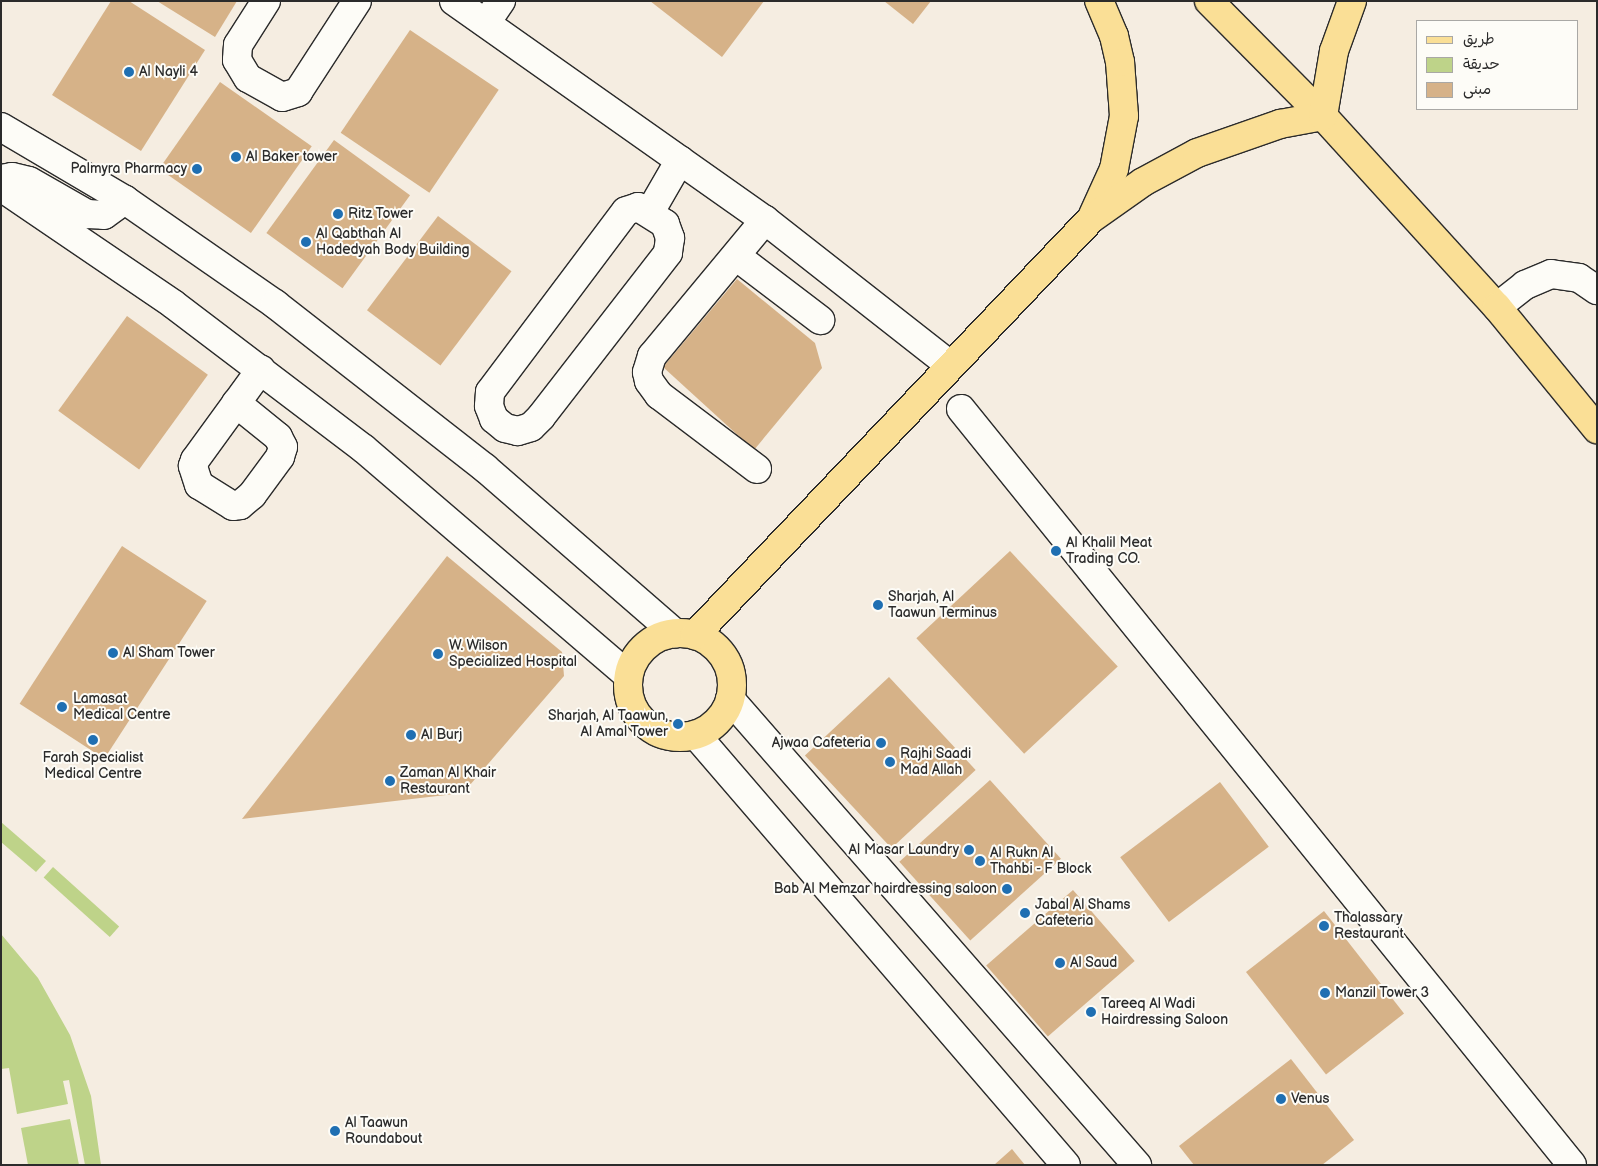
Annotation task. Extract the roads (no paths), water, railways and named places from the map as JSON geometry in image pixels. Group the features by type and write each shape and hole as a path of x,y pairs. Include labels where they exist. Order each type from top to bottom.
{"main road":[{"path":"1092,218 1114,169 1124,116 1120,62 1099,1"},
{"path":"1209,1 1323,116 1497,306 1597,429"},
{"path":"1323,116 1334,51 1352,1"},
{"path":"685,634 951,366 1092,218 1143,182 1197,153 1280,124 1323,116"},
{"path":"685,634 715,647 728,666 732,682 730,699 718,721 696,735 681,738 666,736 644,724 630,703 628,675 634,660 645,646 659,637 685,634"}],"street":[{"path":"266,1 238,45 236,60 248,78 282,97 298,92 357,1"},
{"path":"454,1 493,12 680,160 765,220 951,366"},
{"path":"1,126 125,200 274,304 381,385 485,468 685,634"},
{"path":"650,212 680,160"},
{"path":"1,179 12,177 29,181 87,214 104,215 125,200"},
{"path":"1,187 173,304 261,369 378,461 628,675"},
{"path":"638,206 650,212 668,230 670,246 663,260 541,417 531,427 518,431 505,428 494,419 489,406 490,392 626,211 638,206"},
{"path":"757,469 659,395 649,381 647,372 652,356 765,220"},
{"path":"736,256 820,320"},
{"path":"1497,306 1525,285 1551,274 1579,278 1597,290"},
{"path":"236,403 261,369"},
{"path":"961,410 1572,1165"},
{"path":"730,699 1137,1165"},
{"path":"696,735 1066,1165"}],"place":[{"name":"Al Nayli 4","path":"129,72"},
{"name":"Al Baker tower","path":"236,157"},
{"name":"Palmyra Pharmacy","path":"197,169"},
{"name":"Ritz Tower","path":"338,214"},
{"name":"Al Qabthah Al Hadedyah Body Building","path":"306,242"},
{"name":"Al Khalil Meat Trading CO.","path":"1056,551"},
{"name":"Sharjah, Al Taawun Terminus","path":"878,605"},
{"name":"Al Sham Tower","path":"113,653"},
{"name":"W. Wilson Specialized Hospital","path":"438,654"},
{"name":"Lamasat Medical Centre","path":"62,707"},
{"name":"Sharjah, Al Taawun, Al Amal Tower","path":"678,724"},
{"name":"Al Burj","path":"411,735"},
{"name":"Farah Specialist Medical Centre","path":"93,740"},
{"name":"Ajwaa Cafeteria","path":"881,743"},
{"name":"Rajhi Saadi Mad Allah","path":"890,762"},
{"name":"Zaman Al Khair Restaurant","path":"390,781"},
{"name":"Al Masar Laundry","path":"969,850"},
{"name":"Al Rukn Al Thahbi - F Block","path":"980,861"},
{"name":"Bab Al Memzar hairdressing saloon","path":"1007,889"},
{"name":"Jabal Al Shams Cafeteria","path":"1025,913"},
{"name":"Thalassary Restaurant","path":"1324,926"},
{"name":"Al Saud","path":"1060,963"},
{"name":"Manzil Tower 3","path":"1325,993"},
{"name":"Tareeq Al Wadi Hairdressing Saloon","path":"1091,1012"},
{"name":"Venus","path":"1281,1099"},
{"name":"Al Taawun Roundabout","path":"335,1131"}]}
